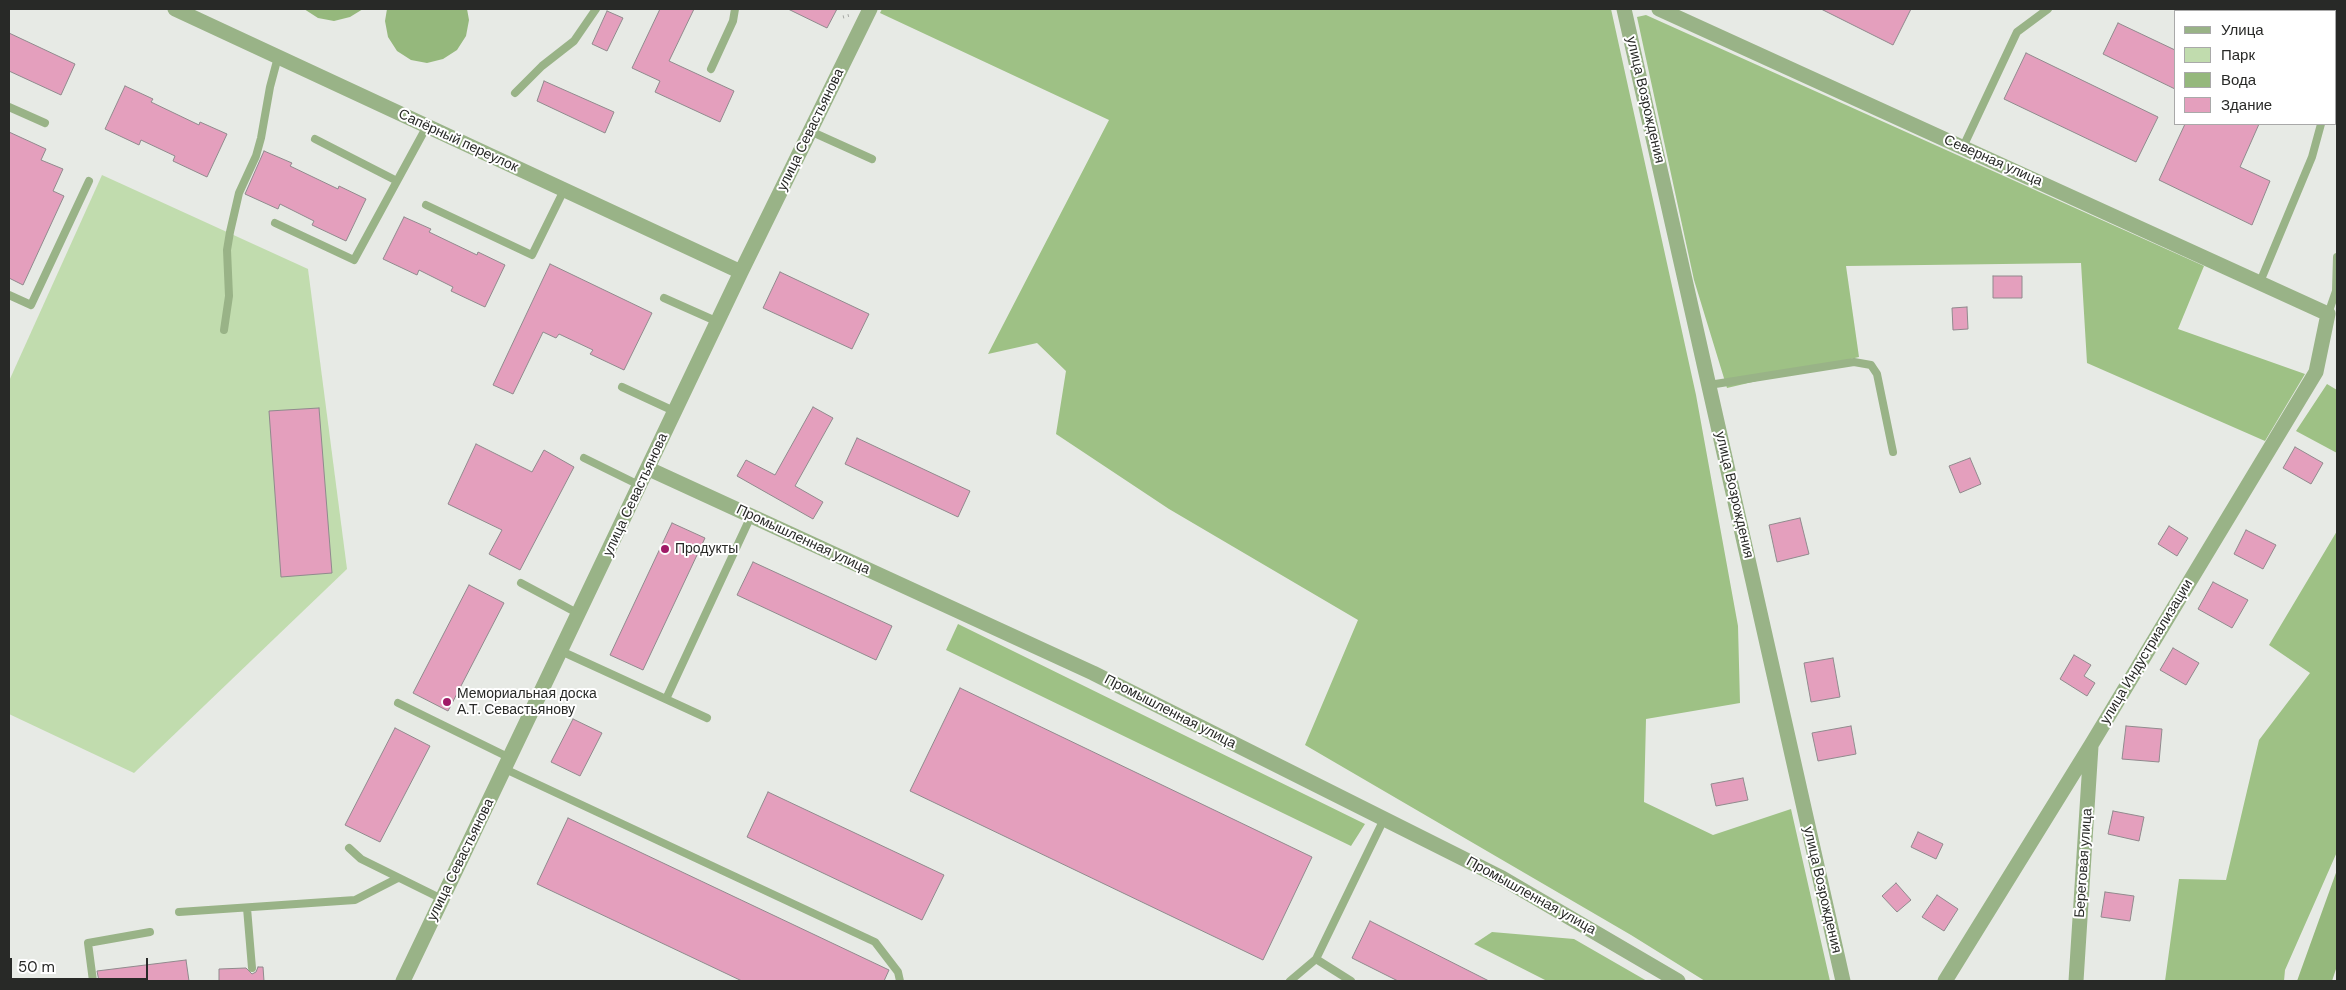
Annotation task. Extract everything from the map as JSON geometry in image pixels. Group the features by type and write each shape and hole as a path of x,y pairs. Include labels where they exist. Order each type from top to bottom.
{"street":[{"name":"Сапёрный переулок","path":"175,9 741,272"},
{"name":"улица Севастьянова","path":"403,981 641,486 741,272 870,9"},
{"name":"улица Возрождения","path":"1624,9 1843,981"},
{"name":"Северная улица","path":"1659,9 2328,314"},
{"name":"улица Индустриализации","path":"1945,981 2091,745 2316,372 2328,314"},
{"name":"Промышленная улица","path":"649,469 1093,673 1502,878 1678,981"},
{"name":"Береговая улица","path":"2076,981 2091,745"}],"lane":[{"path":"515,93 542,66 574,41 596,9"},
{"path":"711,69 733,21 735,9"},
{"path":"1963,147 2017,32 2048,9"},
{"path":"224,330 229,296 227,250 230,232 240,194 262,138 270,87 278,57"},
{"path":"9,107 45,123"},
{"path":"2260,282 2312,157 2321,125"},
{"path":"275,223 354,260 427,126"},
{"path":"810,130 872,159"},
{"path":"315,139 397,181"},
{"path":"9,295 31,305 89,181"},
{"path":"426,205 532,255 564,190"},
{"path":"2328,314 2336,291 2337,257"},
{"path":"664,298 718,322"},
{"path":"1709,385 1854,362 1871,365 1877,374 1893,452"},
{"path":"622,388 676,412"},
{"path":"584,458 641,486"},
{"path":"666,699 751,516"},
{"path":"522,583 579,614"},
{"path":"561,651 707,718"},
{"path":"398,703 507,764 875,942 898,972 900,981"},
{"path":"1290,981 1316,959 1384,819"},
{"path":"349,848 361,859 442,899"},
{"path":"179,912 355,900 398,878"},
{"path":"247,908 252,968"},
{"path":"93,981 88,943 150,932"},
{"path":"1316,959 1351,981"}],"green space":[{"path":"102,175 308,269 347,569 134,773 9,714 9,381"}],"shaded area":[{"path":"882,9 1611,9 1696,395 1738,626 1740,703 1646,719 1644,802 1713,835 1791,809 1830,981 1705,981 1631,935 1305,745 1358,620 1169,509 1056,434 1066,371 1037,343 988,354 1109,120 880,13"},
{"path":"1646,15 2204,266 2178,329 2305,374 2265,441 2087,363 2081,263 1846,266 1859,357 1727,388 1694,280 1637,17"},
{"path":"2327,384 2337,390 2337,453 2296,431"},
{"path":"2337,531 2337,852 2285,970 2284,981 2165,981 2179,879 2226,880 2259,740 2310,673 2269,645"},
{"path":"958,624 1365,824 1351,846 946,650"},
{"path":"1492,932 1574,939 1647,981 1547,981 1474,944"}],"water":[{"path":"304,9 363,9 350,17 334,21 318,18"},
{"path":"387,9 467,9 469,20 466,36 457,50 443,59 427,63 411,60 397,51 388,37 385,21"},
{"path":"2337,870 2337,966 2332,981 2297,981"}],"building":[{"path":"660,9 694,9 669,61 734,91 720,122 655,92 660,81 632,68"},
{"path":"788,9 837,9 827,28"},
{"path":"1821,9 1911,9 1893,45"},
{"path":"607,11 623,18 607,51 592,44"},
{"path":"2118,23 2174,50 2174,89 2103,54"},
{"path":"9,33 75,64 61,95 9,71"},
{"path":"2026,53 2158,117 2136,162 2004,99"},
{"path":"544,81 614,112 605,133 537,101"},
{"path":"125,86 153,99 151,102 199,125 200,122 227,134 207,177 173,161 175,156 141,140 139,145 105,129"},
{"path":"2185,125 2259,125 2240,167 2270,181 2252,225 2159,180"},
{"path":"9,132 46,149 41,160 63,169 53,191 64,196 23,285 9,278"},
{"path":"264,151 292,163 290,166 338,189 339,186 366,199 346,241 312,225 314,221 280,204 278,209 245,194"},
{"path":"404,217 431,229 429,232 477,255 478,252 505,265 485,307 451,291 453,287 419,270 417,275 383,259"},
{"path":"550,264 652,313 624,370 590,354 593,350 559,334 556,338 543,332 513,394 493,385"},
{"path":"780,272 869,314 852,349 763,308"},
{"path":"1993,276 2022,276 2022,298 1993,298"},
{"path":"1967,307 1968,329 1953,330 1952,308"},
{"path":"813,407 833,418 795,486 823,502 813,519 737,476 746,460 775,475"},
{"path":"319,408 332,573 281,577 269,411"},
{"path":"857,438 970,491 958,517 845,464"},
{"path":"476,444 532,472 544,450 574,467 520,570 489,554 502,530 448,504"},
{"path":"2295,447 2323,463 2311,484 2283,468"},
{"path":"1970,458 1981,484 1960,493 1949,466"},
{"path":"1800,518 1809,554 1777,562 1769,525"},
{"path":"672,523 705,538 643,670 610,655"},
{"path":"2169,526 2188,538 2177,556 2158,544"},
{"path":"2246,530 2276,545 2263,569 2234,554"},
{"path":"753,562 892,626 876,660 737,595"},
{"path":"2213,582 2248,600 2232,628 2198,609"},
{"path":"469,585 504,603 448,711 413,693"},
{"path":"2173,648 2199,663 2186,685 2160,670"},
{"path":"2074,655 2091,665 2084,676 2095,683 2087,696 2060,679"},
{"path":"1833,658 1840,697 1811,702 1804,663"},
{"path":"960,688 1312,857 1263,960 910,791"},
{"path":"573,719 602,733 580,776 551,762"},
{"path":"1851,726 1856,754 1818,761 1812,733"},
{"path":"2126,726 2162,729 2159,762 2122,759"},
{"path":"395,728 430,746 380,842 345,825"},
{"path":"1743,778 1748,800 1716,806 1711,784"},
{"path":"768,792 944,875 922,920 747,837"},
{"path":"2113,811 2144,817 2139,841 2108,834"},
{"path":"568,818 889,970 884,981 742,981 537,884"},
{"path":"1918,832 1943,844 1936,859 1911,847"},
{"path":"1896,883 1911,900 1897,912 1882,896"},
{"path":"2105,892 2134,896 2130,921 2101,917"},
{"path":"1937,895 1958,909 1944,931 1922,917"},
{"path":"1370,921 1489,981 1398,981 1352,958"},
{"path":"186,960 189,981 99,981 97,971"},
{"path":"258,967 263,967 264,981 219,981 219,969 246,968 252,974 256,972"}],"place":[{"name":"Продукты","path":"665,549"},
{"name":"Мемориальная доска А.Т. Севастьянову","path":"447,702"}]}
